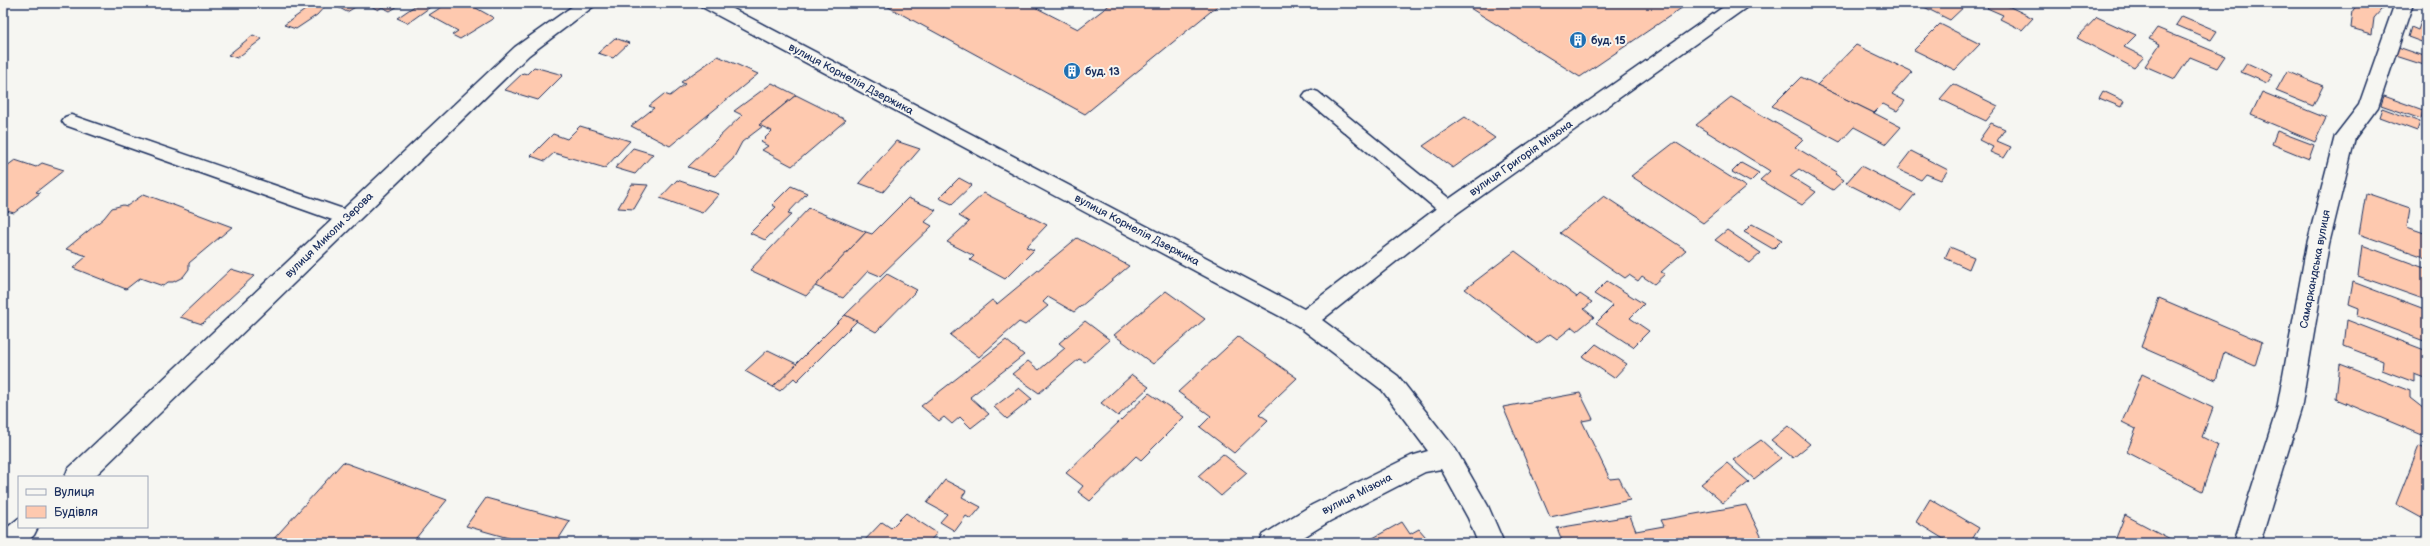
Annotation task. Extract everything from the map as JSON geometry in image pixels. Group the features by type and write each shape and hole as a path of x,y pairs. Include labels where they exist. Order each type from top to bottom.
{"street":[{"name":"вулиця Миколи Зерова","path":"78,476 522,51 589,3"},
{"name":"вулиця Корнелія Дзержика","path":"708,3 1306,320 1390,383 1447,457 1479,514 1491,543"},
{"name":"вулиця Григорія Мізюна","path":"1306,320 1449,209 1741,3"},
{"name":"Самаркандська вулиця","path":"2247,543 2289,409 2318,244 2345,136 2368,107 2404,3"},
{"name":"вулиця Мізюна","path":"1272,543 1321,512 1420,463 1447,457"},
{"path":"8,543 24,528"}],"lane":[{"path":"1312,96 1449,209"},
{"path":"72,121 348,218"}],"building":[{"path":"315,3 326,5 317,15 296,29 284,25"},
{"path":"330,3 362,3 347,12"},
{"path":"366,3 403,3 390,11 382,7 378,10"},
{"path":"419,3 436,3 408,23 397,18"},
{"path":"448,3 467,3 494,18 460,39 452,35 458,31 429,15"},
{"name":"буд. 13","path":"881,3 1027,3 1078,29 1112,3 1221,3 1085,114"},
{"name":"буд. 15","path":"1462,3 1689,3 1580,77"},
{"path":"1916,3 1968,3 1950,20"},
{"path":"1992,3 2002,3 2033,18 2022,30 2000,19 2003,15 1987,8"},
{"path":"2360,3 2387,3 2374,18 2372,34 2351,28 2353,10"},
{"path":"2427,6 2427,44 2408,37 2411,27 2418,30"},
{"path":"2182,16 2217,31 2211,40 2176,25"},
{"path":"2097,17 2136,35 2124,47 2144,57 2134,68 2077,38"},
{"path":"1940,24 1980,44 1955,70 1914,50"},
{"path":"2157,28 2225,56 2217,68 2190,57 2175,79 2145,66 2160,44 2149,39"},
{"path":"253,35 262,39 237,58 228,55"},
{"path":"615,38 629,43 613,58 598,53"},
{"path":"1856,45 1912,72 1892,94 1905,101 1897,111 1883,104 1874,113 1817,85"},
{"path":"2398,47 2427,57 2427,66 2396,56"},
{"path":"718,56 758,74 670,146 631,126 654,108 649,106 664,94 670,96 685,84 681,82"},
{"path":"2247,63 2273,75 2267,83 2241,72"},
{"path":"534,67 563,75 538,100 505,90 523,73 527,74"},
{"path":"2287,71 2323,86 2313,106 2276,91"},
{"path":"1801,77 1901,127 1886,144 1854,127 1840,142 1772,106"},
{"path":"772,83 796,95 759,125 763,126 742,142 733,159 715,176 688,167 742,115 734,111"},
{"path":"1953,84 1998,106 1986,121 1940,99"},
{"path":"2103,91 2124,101 2121,107 2099,98"},
{"path":"2262,92 2326,118 2315,142 2251,115"},
{"path":"796,95 846,120 792,166 762,150 768,146 761,142 772,131 759,125"},
{"path":"2384,96 2423,110 2421,119 2381,105"},
{"path":"1731,97 1803,139 1795,147 1837,172 1835,174 1844,180 1833,190 1799,169 1790,176 1816,192 1802,205 1760,180 1770,171 1696,125"},
{"path":"2382,108 2420,122 2417,131 2379,117"},
{"path":"1465,117 1495,138 1453,168 1423,146"},
{"path":"1991,123 2005,129 1997,141 2011,147 2004,158 1990,152 1993,147 1979,140"},
{"path":"580,126 630,141 605,168 554,153 545,161 531,156 553,134 567,139"},
{"path":"2277,131 2314,145 2309,159 2272,144"},
{"path":"896,141 920,149 883,192 859,183"},
{"path":"1675,142 1746,187 1703,223 1631,176"},
{"path":"633,148 653,154 635,174 615,168"},
{"path":"1911,151 1948,170 1941,180 1926,174 1921,180 1897,169"},
{"path":"15,160 36,167 42,163 64,170 36,192 40,193 14,213 3,210 3,169"},
{"path":"1741,163 1759,173 1750,182 1732,172"},
{"path":"1861,166 1915,194 1901,211 1846,183"},
{"path":"959,178 972,185 952,204 939,198"},
{"path":"677,180 719,194 702,213 660,198"},
{"path":"632,184 648,185 634,209 618,208"},
{"path":"791,186 807,193 788,213 792,214 765,240 750,233 776,207 772,205"},
{"path":"984,193 1047,225 1026,247 1034,250 1005,279 970,260 974,256 947,242 969,222 959,216"},
{"path":"2366,193 2410,208 2407,227 2427,234 2427,258 2359,234"},
{"path":"144,194 232,227 189,263 189,269 183,277 173,282 168,282 163,286 140,278 126,289 73,268 87,256 66,249 104,218 112,208 123,205 127,206"},
{"path":"1604,196 1686,250 1661,272 1665,274 1654,284 1642,276 1638,281 1629,275 1625,278 1560,233"},
{"path":"908,198 936,210 925,222 932,226 880,276 868,271 843,298 815,286 866,232 872,234"},
{"path":"809,208 866,232 806,296 750,270"},
{"path":"1752,224 1782,240 1773,249 1744,232"},
{"path":"1727,230 1761,253 1750,263 1715,240"},
{"path":"1077,238 1129,266 1074,312 1048,297 1043,302 1048,306 1025,325 1019,322 979,357 950,335 992,300 997,304"},
{"path":"2362,245 2427,269 2426,300 2358,276"},
{"path":"1950,247 1974,257 1969,269 1945,258"},
{"path":"1515,251 1577,297 1580,294 1592,302 1584,309 1594,317 1577,331 1572,327 1557,339 1550,334 1537,344 1465,289"},
{"path":"231,269 254,276 202,324 180,317"},
{"path":"887,274 917,290 876,332 845,315"},
{"path":"1607,281 1644,304 1630,318 1649,331 1633,347 1596,323 1613,306 1594,294"},
{"path":"2353,282 2427,310 2427,333 2425,332 2424,341 2358,316 2359,308 2349,304"},
{"path":"1166,291 1205,319 1153,364 1114,335"},
{"path":"2159,298 2262,342 2255,366 2224,352 2216,380 2141,347"},
{"path":"845,315 857,321 797,381 794,378 780,391 773,387"},
{"path":"2347,320 2427,351 2427,379 2414,374 2414,382 2382,370 2383,361 2344,346"},
{"path":"1085,321 1110,340 1085,362 1079,359 1039,393 1012,374 1028,361 1039,370 1065,348 1059,343"},
{"path":"1238,337 1297,378 1259,414 1268,420 1234,453 1200,427 1211,416 1178,392"},
{"path":"1006,340 1024,355 970,397 989,414 971,428 960,417 952,424 944,417 939,421 921,406"},
{"path":"1596,344 1627,364 1614,378 1583,357"},
{"path":"768,350 797,364 773,387 745,371"},
{"path":"2340,364 2410,391 2410,398 2424,409 2427,391 2427,437 2336,399"},
{"path":"2142,374 2213,408 2202,437 2218,445 2202,491 2127,452 2136,429 2122,422"},
{"path":"1132,375 1149,387 1118,416 1101,403"},
{"path":"1019,388 1032,399 1007,419 994,407"},
{"path":"1149,393 1184,417 1141,460 1136,456 1090,501 1078,492 1083,486 1066,473"},
{"path":"1580,393 1593,419 1582,421 1610,479 1619,478 1630,500 1550,517 1503,407"},
{"path":"1788,426 1810,444 1793,458 1771,440"},
{"path":"1761,440 1781,458 1754,479 1733,460"},
{"path":"2419,446 2427,450 2427,521 2396,504"},
{"path":"1223,454 1247,473 1221,496 1198,476"},
{"path":"343,462 447,500 412,543 270,543"},
{"path":"1727,463 1749,482 1723,503 1701,484"},
{"path":"945,480 966,491 962,497 981,507 971,519 966,516 955,531 940,522 947,514 927,503"},
{"path":"486,498 570,521 556,543 526,543 466,526"},
{"path":"1930,499 1979,528 1970,543 1950,543 1916,522"},
{"path":"1746,505 1762,538 1733,543 1563,543 1557,528 1630,516 1636,531 1664,526 1661,520"},
{"path":"906,513 937,533 928,543 862,543 882,522 891,528"},
{"path":"2125,515 2178,543 2114,543"},
{"path":"1402,522 1410,534 1419,529 1431,543 1364,543"}],"place":[{"name":"буд. 15","path":"1578,40"},
{"name":"буд. 13","path":"1072,71"}]}
